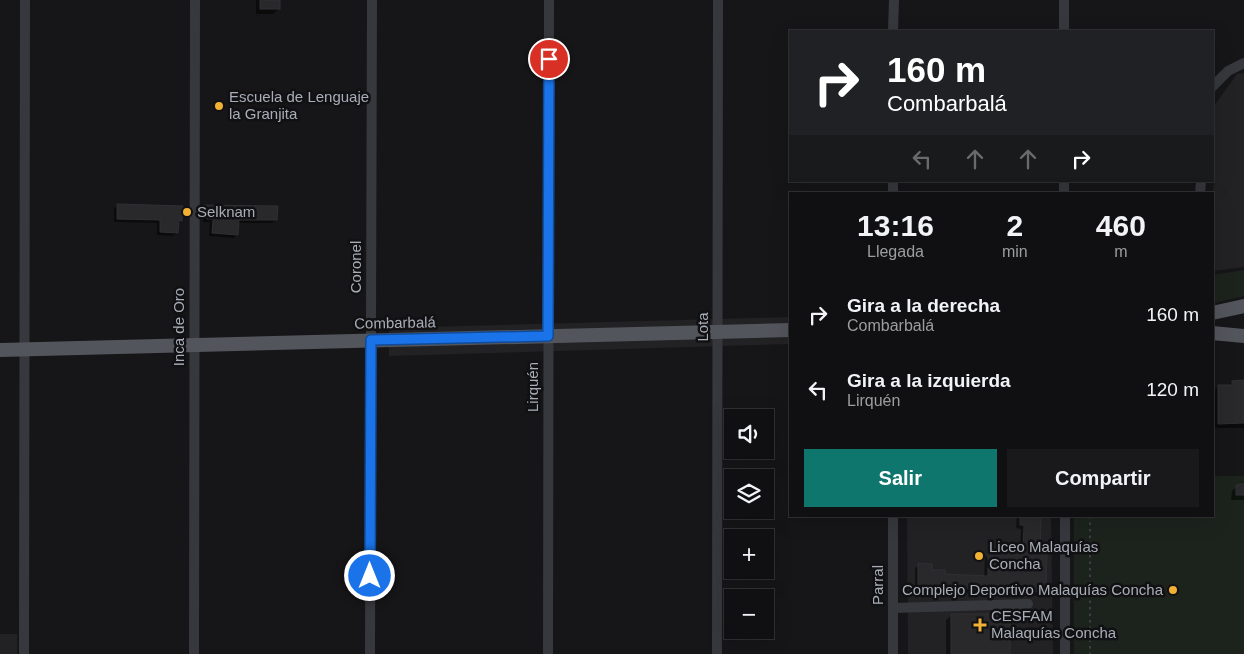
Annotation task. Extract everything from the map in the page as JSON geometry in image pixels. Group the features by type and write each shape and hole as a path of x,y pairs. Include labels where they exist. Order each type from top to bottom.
{"main road":[{"path":"1244,306 1216,312 1215,324 1216,334 1244,336"},
{"name":"Combarbalá","path":"0,350 789,330"}],"street":[{"path":"24,654 25,0"},
{"name":"Inca de Oro","path":"194,654 195,0"},
{"name":"Coronel","path":"370,654 372,0"},
{"name":"Lirquén","path":"548,654 549,0"},
{"name":"Lota","path":"717,654 718,0"},
{"path":"894,0 894,30"},
{"path":"1064,0 1064,30"},
{"path":"1214,85 1228,71 1244,64"},
{"name":"Parral","path":"893,517 893,654"},
{"path":"1065,517 1065,654"},
{"path":"893,608 1028,604"}],"path":[{"path":"1090,517 1090,654"}],"shaded area":[{"path":"1244,73 1244,267 1214,271 1214,106 1237,74"},
{"path":"1244,270 1244,296 1214,303 1214,275"},
{"path":"789,317 789,344 389,356 389,328"},
{"name":"Complejo Deportivo Malaquías Concha","path":"1214,476 1244,476 1244,654 1074,654 1074,517 1214,517"},
{"path":"907,517 1051,517 1053,654 908,654"},
{"path":"0,634 17,634 17,654 0,654"}],"building":[{"path":"260,0 280,0 280,9 260,9"},
{"path":"117,204 183,206 182,221 179,220 178,233 160,232 160,220 117,219"},
{"path":"203,205 278,206 277,220 239,220 238,235 212,233 213,219 207,219 207,214 203,214"},
{"path":"1244,380 1244,423 1218,424 1218,385 1232,385 1232,381"},
{"path":"1244,483 1244,495 1236,495 1236,485"},
{"path":"1020,517 1041,517 1040,548 1047,549 1046,592 918,587 918,563 932,564 932,570 945,570 945,574 988,576 988,553 1023,554 1024,525 1020,525"},
{"path":"951,614 1010,614 1010,654 951,654"}],"place":[{"name":"Escuela de Lenguaje la Granjita","path":"219,106"},
{"name":"Selknam","path":"187,212"},
{"name":"Liceo Malaquías Concha","path":"979,556"},
{"name":"Complejo Deportivo Malaquías Concha","path":"1173,590"},
{"name":"CESFAM Malaquías Concha","path":"980,625"}],"route":[{"path":"370,576 371,340 548,336 549,59"}]}
